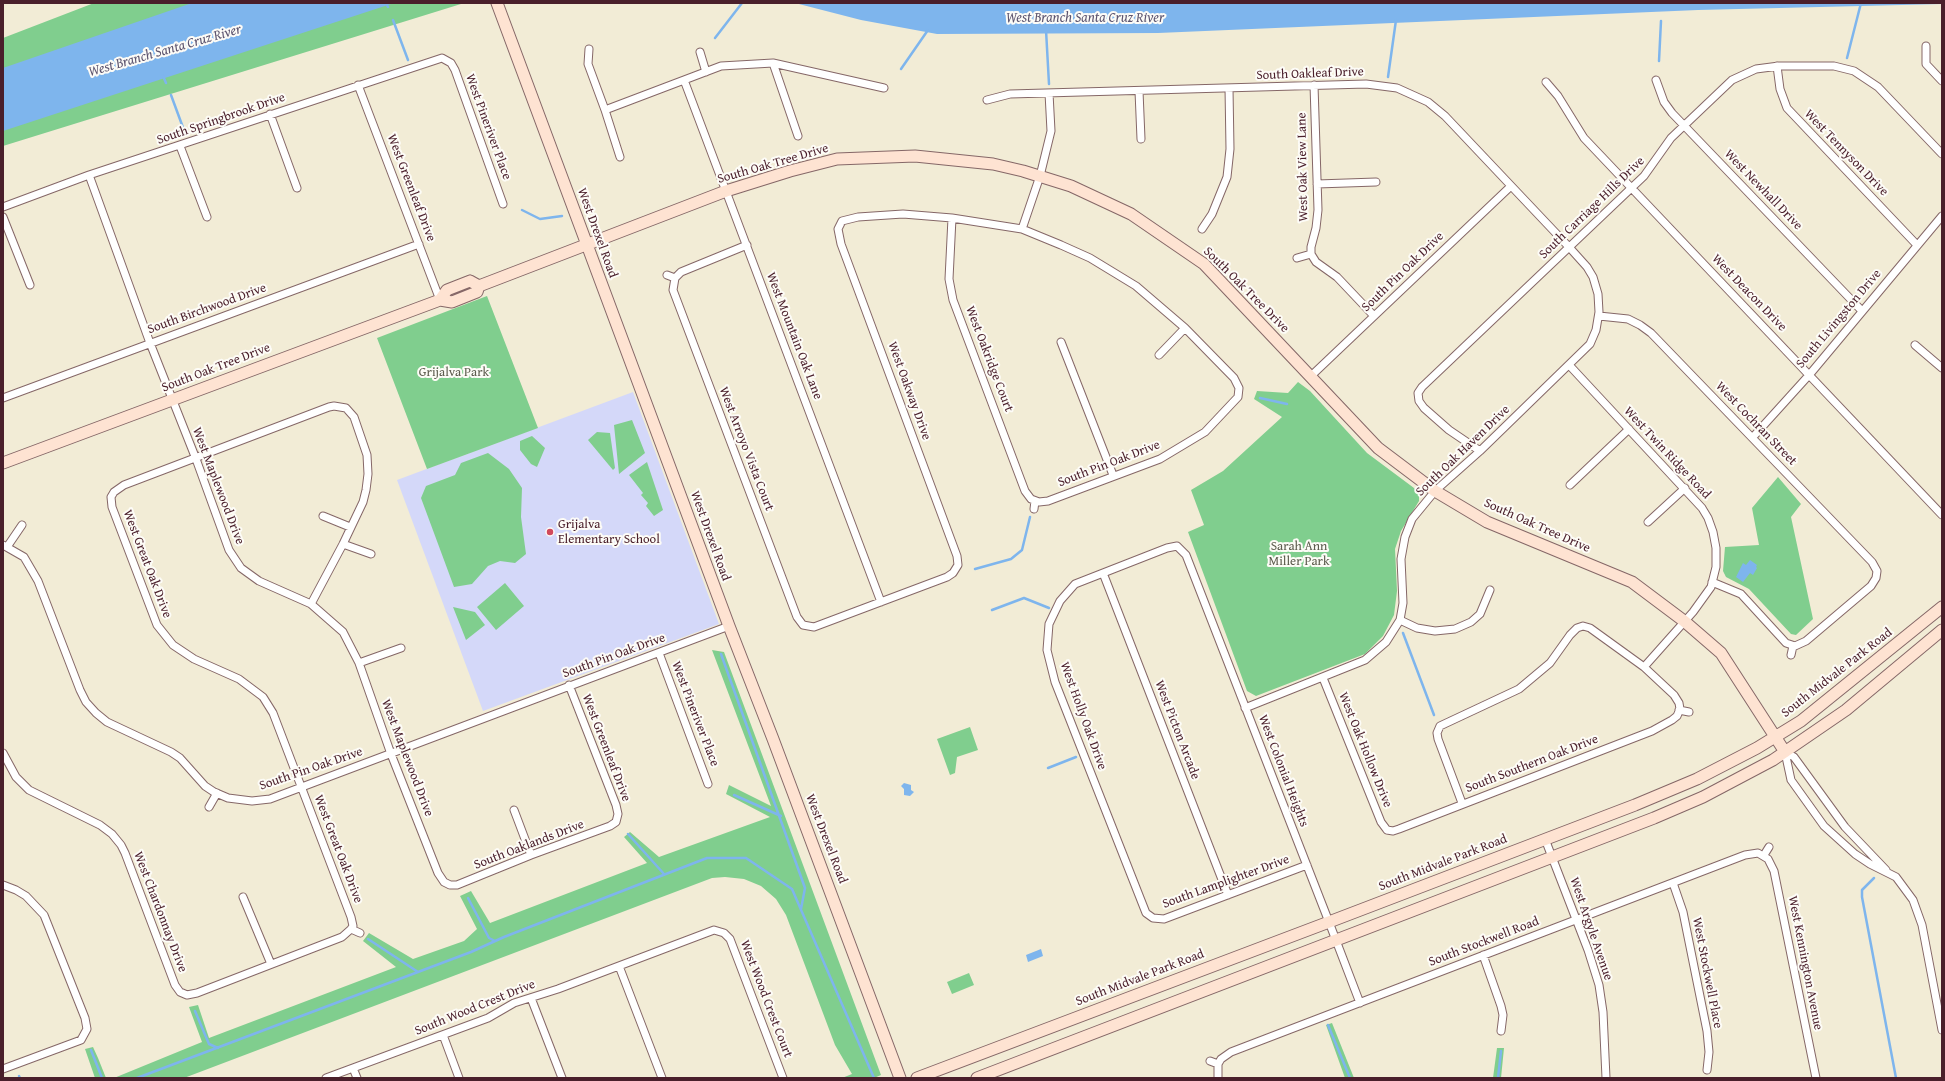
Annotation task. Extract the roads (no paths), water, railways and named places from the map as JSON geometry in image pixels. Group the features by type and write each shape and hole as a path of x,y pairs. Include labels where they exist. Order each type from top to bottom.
{"street":[{"name":"West Drexel Road","path":"497,3 729,626 779,754 900,1078"},
{"path":"1926,46 1926,64 1942,82"},
{"path":"589,49 588,64 620,157"},
{"path":"700,52 706,72"},
{"name":"South Springbrook Drive","path":"3,207 89,175 180,146 270,114 437,59 450,58"},
{"name":"West Pineriver Place","path":"450,58 503,204"},
{"path":"605,110 721,66 773,63 884,88"},
{"path":"773,63 798,136"},
{"name":"South Carriage Hills Drive","path":"1480,451 1449,430 1424,408 1415,398 1422,387 1632,188 1649,171 1666,143 1732,80 1756,69 1777,66 1844,67 1862,75 1878,87 1942,154"},
{"name":"West Tennyson Drive","path":"1777,66 1780,89 1787,108 1917,245"},
{"name":"West Mountain Oak Lane","path":"684,80 881,602"},
{"name":"West Newhall Drive","path":"1656,80 1668,108 1862,311"},
{"name":"West Deacon Drive","path":"1546,82 1558,96 1584,138 1810,374 1942,515"},
{"name":"South Oakleaf Drive","path":"987,100 1010,94 1314,85 1376,84 1397,88 1418,96 1445,116 1570,247"},
{"name":"West Greenleaf Drive","path":"358,85 440,300"},
{"name":"West Oak View Lane","path":"1311,254 1317,219 1314,85"},
{"path":"1202,228 1212,214 1227,177 1230,149 1229,88"},
{"path":"1139,91 1141,139"},
{"path":"1022,229 1040,176 1051,131 1049,93"},
{"path":"270,114 297,188"},
{"path":"180,146 207,217"},
{"name":"South Oak Tree Drive","path":"3,463 440,300 447,290 470,281 479,286 726,191 790,171 838,159 915,156 993,164 1040,176 1092,195 1131,214 1204,264 1378,448 1435,492 1488,522 1632,582 1684,621 1721,653 1785,752"},
{"name":"West Maplewood Drive","path":"89,175 150,343 196,459 229,550 241,568 259,580 311,604 344,632 359,663 391,754 438,873 445,886"},
{"path":"1317,184 1376,182"},
{"name":"South Pin Oak Drive","path":"1311,376 1511,186"},
{"name":"West Oakway Drive","path":"881,602 950,576 959,567 956,553 841,244 838,235 838,223 858,216 903,214 952,218"},
{"name":"South Livingston Drive","path":"1753,437 1810,374 1942,216"},
{"path":"3,217 30,285"},
{"path":"952,218 1022,229 1090,258 1136,286 1185,328 1159,355"},
{"name":"West Oakridge Court","path":"952,218 948,279 953,300 1026,491 1031,499 1035,501"},
{"name":"South Birchwood Drive","path":"3,398 419,244"},
{"path":"667,274 675,278 681,272 747,244"},
{"name":"South Oak Haven Drive","path":"1245,708 1366,660 1386,642 1400,620 1403,603 1401,559 1405,537 1412,519 1435,492 1570,366 1590,344 1596,330 1599,316 1598,294 1593,277 1587,267 1570,247"},
{"path":"1297,258 1311,254 1316,262 1337,277 1374,316"},
{"name":"West Arroyo Vista Court","path":"675,278 673,290 797,617 804,629 819,626 881,602"},
{"name":"West Cochran Street","path":"1599,316 1628,319 1651,333 1872,562 1880,576 1806,641 1794,646"},
{"name":"South Pin Oak Drive","path":"1035,501 1048,500 1160,459 1205,432 1236,401 1242,391 1238,383 1185,328"},
{"path":"1061,342 1113,475"},
{"path":"1915,345 1942,368"},
{"name":"West Twin Ridge Road","path":"1570,366 1685,488 1702,508 1708,518 1713,532 1716,548 1716,567 1711,587 1693,612 1644,667"},
{"path":"196,459 329,407 346,406 352,413 367,455 368,474 363,502 343,544 311,604"},
{"path":"1570,485 1629,429"},
{"name":"West Great Oak Drive","path":"196,459 111,490 112,507 157,625 173,646 194,659 239,679 263,697 273,713 352,917 353,926 351,929"},
{"path":"1648,522 1685,488"},
{"path":"1034,509 1035,501"},
{"path":"323,516 350,527"},
{"name":"South Pin Oak Drive","path":"22,524 5,546 24,557 38,581 86,702 107,722 180,758 205,786 228,798 252,801 270,799 729,626"},
{"path":"343,544 371,554"},
{"name":"West Holly Oak Drive","path":"1152,920 1144,910 1055,682 1047,650 1049,624 1060,601 1076,584 1167,548 1181,546"},
{"name":"West Colonial Heights","path":"1181,546 1188,558 1360,1003"},
{"name":"West Picton Arcade","path":"1103,573 1228,895"},
{"path":"1712,582 1740,594 1786,643 1794,646 1791,655"},
{"path":"1400,620 1417,628 1435,631 1455,629 1471,622 1480,614 1490,590"},
{"name":"South Midvale Park Road","path":"917,1078 1329,922 1684,784 1776,737 1812,713 1942,607"},
{"path":"1462,804 1435,729 1443,723 1484,707 1519,689 1550,663 1578,623 1590,628 1644,667 1674,696 1679,703 1679,710 1689,712"},
{"path":"977,1078 1552,857 1703,797 1750,773 1785,752 1846,710 1942,630"},
{"path":"359,663 401,648"},
{"name":"West Pineriver Place","path":"659,653 708,784"},
{"name":"West Oak Hollow Drive","path":"1323,678 1386,833"},
{"name":"West Greenleaf Drive","path":"569,686 616,804 620,822"},
{"name":"South Southern Oak Drive","path":"1386,833 1652,731 1672,720 1679,710"},
{"path":"1785,752 1794,757 1845,827 1889,873"},
{"path":"1785,752 1791,780 1824,826 1855,854 1896,877 1913,900 1922,925 1942,1030"},
{"name":"West Chardonnay Drive","path":"3,753 16,777 29,790 100,825 112,834 121,845 175,985 183,997 271,964"},
{"path":"209,807 217,793"},
{"path":"514,810 531,855"},
{"name":"South Oaklands Drive","path":"445,886 457,885 531,855 620,822"},
{"name":"West Argyle Avenue","path":"1545,839 1577,920 1599,985 1603,1019 1606,1078"},
{"path":"1764,855 1769,847"},
{"name":"South Stockwell Road","path":"1218,1064 1221,1059 1231,1052 1483,955 1745,855 1758,853 1764,855"},
{"name":"West Kennington Avenue","path":"1764,855 1768,859 1774,871 1816,1078"},
{"name":"South Lamplighter Drive","path":"1152,920 1164,919 1307,865"},
{"name":"West Stockwell Place","path":"1672,883 1685,920 1707,1031 1709,1052 1707,1070"},
{"path":"3,885 26,896 44,915 90,1033 75,1043 3,1069"},
{"path":"243,897 271,964 342,937 351,929 360,933"},
{"name":"South Wood Crest Drive","path":"326,1078 488,1018 514,1003 532,998 619,966 706,932 724,930"},
{"name":"West Wood Crest Court","path":"724,930 732,943 782,1078"},
{"path":"1483,955 1502,1006 1503,1023 1501,1031"},
{"path":"619,966 662,1078"},
{"path":"532,998 562,1078"},
{"path":"443,1035 459,1078"},
{"path":"1210,1061 1218,1064 1218,1078"},
{"path":"353,1068 356,1078"}],"water":[{"name":"West Branch Santa Cruz River","path":"192,3 394,3 3,131 3,68"},
{"name":"West Branch Santa Cruz River","path":"795,3 1942,4 1698,10 1158,33 937,34 861,20"},
{"path":"1750,560 1757,565 1757,568 1753,575 1750,573 1743,582 1736,577 1743,563 1746,565"},
{"path":"904,783 911,785 911,790 914,792 910,796 904,795 904,789 901,786"},
{"path":"1041,949 1043,956 1028,962 1026,955"}],"waterway":[{"path":"386,3 388,7"},
{"path":"715,38 742,3"},
{"path":"1847,58 1861,3"},
{"path":"393,20 408,60"},
{"path":"1388,77 1396,20"},
{"path":"1659,61 1661,21"},
{"path":"901,69 928,30"},
{"path":"1046,30 1049,84"},
{"path":"163,76 166,83"},
{"path":"171,95 185,133"},
{"path":"522,210 540,219 562,216"},
{"path":"1260,398 1287,404"},
{"path":"975,569 1011,559 1022,550 1030,517"},
{"path":"992,610 1024,598 1049,608"},
{"path":"1403,633 1434,715"},
{"path":"721,654 805,888 801,909"},
{"path":"1048,768 1076,757"},
{"path":"734,795 781,816"},
{"path":"628,834 664,874"},
{"path":"137,1078 471,952 504,937 707,858 746,858 792,889 874,1078"},
{"path":"1874,878 1862,890 1862,897 1896,1078"},
{"path":"468,898 489,938 495,941"},
{"path":"368,939 418,972"},
{"path":"195,1011 209,1044 218,1048"},
{"path":"1328,1025 1350,1078"},
{"path":"91,1050 102,1078"},
{"path":"1498,1078 1501,1051"}],"place":[{"name":"Grijalva Elementary School","path":"550,532"}],"park label":[{"name":"Grijalva Park","path":"454,373"},
{"name":"Sarah Ann Miller Park","path":"1299,554"}]}
